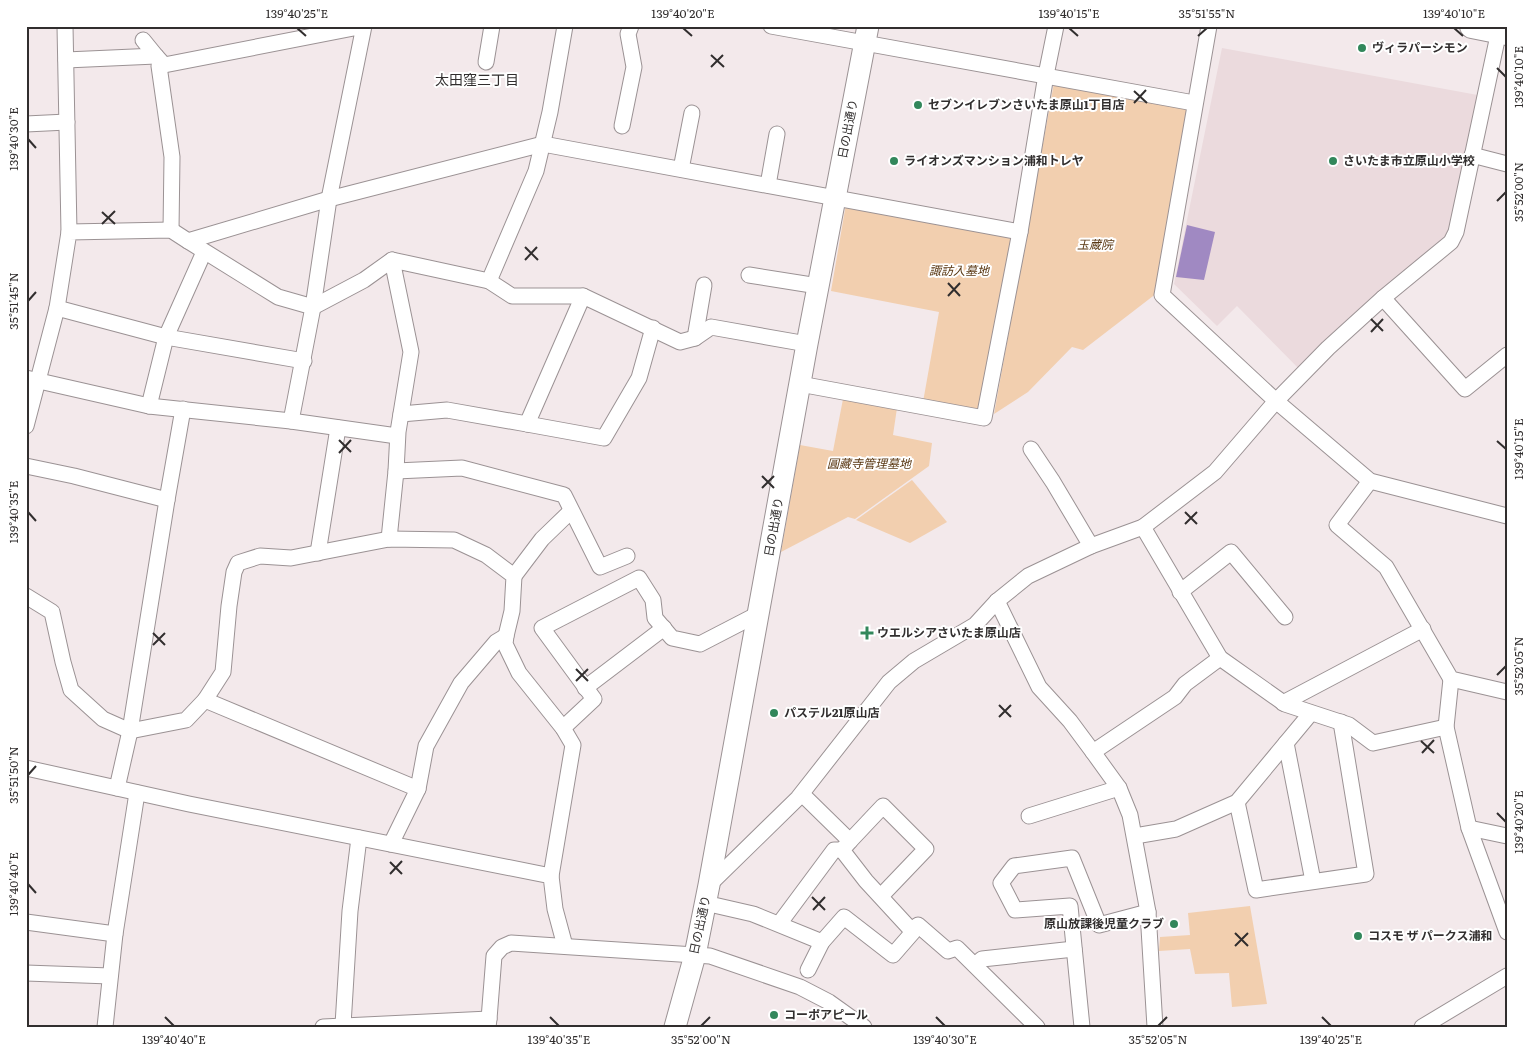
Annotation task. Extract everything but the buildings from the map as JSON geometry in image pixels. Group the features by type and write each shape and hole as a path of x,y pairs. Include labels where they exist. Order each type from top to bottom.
{"main road":[{"path":"1472,26 1502,30"}],"street":[{"path":"26,426 33,380 57,308 69,232 65,26"},
{"path":"66,60 160,60 364,26 329,199 304,361 291,421"},
{"path":"486,62 492,26"},
{"path":"489,281 536,171 550,112 565,26"},
{"path":"622,126 634,67 628,34 631,26"},
{"path":"771,26 866,35 1046,75 1194,103"},
{"path":"800,384 984,418 1020,232 1056,26"},
{"path":"1209,26 1194,103 1162,295 1276,401 1370,481 1507,516"},
{"path":"822,942 707,894 802,794 889,682 914,662 974,625 997,601 1028,576 1091,546 1143,527 1215,472 1276,401 1328,348 1382,298 1451,242 1456,232 1502,30"},
{"name":"日の出通り","path":"675,1027 695,955 707,894 807,344 866,35"},
{"path":"143,40 160,60 159,66 172,157 172,230"},
{"path":"681,169 692,113"},
{"path":"26,124 67,122"},
{"path":"768,185 777,134"},
{"path":"188,241 329,199 543,144 1020,232"},
{"path":"1472,155 1507,164"},
{"path":"69,232 172,230 278,297 313,307 364,280 392,260 489,281 512,296 582,296 680,342 695,338 710,327 807,344"},
{"path":"148,406 166,337 204,252"},
{"path":"389,539 396,471 397,436 411,352 392,260"},
{"path":"749,275 818,286"},
{"path":"695,338 704,285"},
{"path":"527,424 582,296"},
{"path":"1382,298 1464,389 1507,355"},
{"path":"57,308 166,337 304,361"},
{"path":"402,414 447,410 604,438 639,378 653,328"},
{"path":"33,380 148,406 291,421 397,436"},
{"path":"117,788 130,731 183,409"},
{"path":"318,553 338,428"},
{"path":"1031,449 1091,546"},
{"path":"26,466 74,476 167,500"},
{"path":"396,471 462,468 564,495 600,568 628,556"},
{"path":"1370,481 1338,525 1386,567 1451,679 1446,727 1469,828 1507,932"},
{"path":"565,946 555,909 551,876 573,745 563,728 519,673 505,644 512,611 514,576 542,539 571,510"},
{"path":"1143,527 1220,658 1282,703 1349,725 1373,743 1446,727"},
{"path":"26,596 52,612 63,662 72,690 103,719 130,731 186,720 205,700 223,672 229,606 234,572 238,563 260,556 291,558 389,539 454,540 486,555 514,576"},
{"path":"1180,592 1232,552 1285,617"},
{"path":"563,728 594,699 542,628 639,578 653,600 655,618 672,638 700,644 758,614"},
{"path":"997,601 1039,687 1070,721 1119,788 1130,815 1148,912 1155,1027"},
{"path":"585,688 664,628"},
{"path":"1282,703 1423,629"},
{"path":"391,844 418,789 426,746 461,683 496,642 506,636"},
{"path":"1093,752 1175,697 1185,684 1220,658"},
{"path":"1451,679 1507,692"},
{"path":"205,700 418,789"},
{"path":"1135,836 1176,829 1236,802 1311,712"},
{"path":"1236,802 1256,890 1366,874 1341,722"},
{"path":"1286,743 1313,881"},
{"path":"26,768 551,876"},
{"path":"1029,816 1119,788"},
{"path":"105,1027 115,934 137,792"},
{"path":"802,794 846,846 866,881 912,930"},
{"path":"779,924 834,850 846,846 883,806 926,849 881,896"},
{"path":"1469,828 1507,836"},
{"path":"343,1025 350,911 359,838"},
{"path":"1082,1027 1070,906 1014,910 1001,883 1014,866 1072,858 1099,925 1148,912"},
{"path":"808,970 822,942 844,917 893,955 918,925 948,952 957,948 1037,1027"},
{"path":"26,922 115,934"},
{"path":"323,1027 343,1025 489,1023 494,956 502,947 511,943 710,956 800,987 829,1002 864,1027"},
{"path":"975,965 982,959 1074,949"},
{"path":"26,973 110,976"},
{"path":"1422,1027 1507,976"}],"shaded area":[{"name":"さいたま市立原山小学校","path":"1222,48 1483,96 1442,253 1303,373 1237,306 1217,326 1174,284"},
{"path":"1187,225 1215,232 1204,280 1176,277"}],"green space":[{"name":"玉蔵院","path":"1054,83 1188,106 1157,293 1083,350 1072,347 1028,392 994,414"},
{"name":"諏訪入墓地","path":"846,204 1015,237 978,411 923,402 939,312 831,291"},
{"name":"圓藏寺管理墓地","path":"843,399 897,408 893,435 932,443 929,466 855,519 848,517 781,552 800,445 833,451"},
{"path":"912,480 947,522 910,543 856,520"},
{"path":"1250,906 1267,1004 1232,1007 1229,973 1195,974 1190,949 1159,951 1160,937 1190,935 1188,913"}],"place":[{"name":"ヴィラパーシモン","path":"1362,48"},
{"name":"セブンイレブンさいたま原山1丁目店","path":"918,105"},
{"name":"ライオンズマンション浦和トレヤ","path":"894,161"},
{"name":"さいたま市立原山小学校","path":"1333,161"},
{"name":"ウエルシアさいたま原山店","path":"867,633"},
{"name":"パステル21原山店","path":"774,713"},
{"name":"原山放課後児童クラブ","path":"1174,924"},
{"name":"コスモ ザ パークス浦和","path":"1358,936"},
{"name":"コーポアピール","path":"774,1015"}],"district":[{"name":"太田窪三丁目","path":"477,80"}]}
